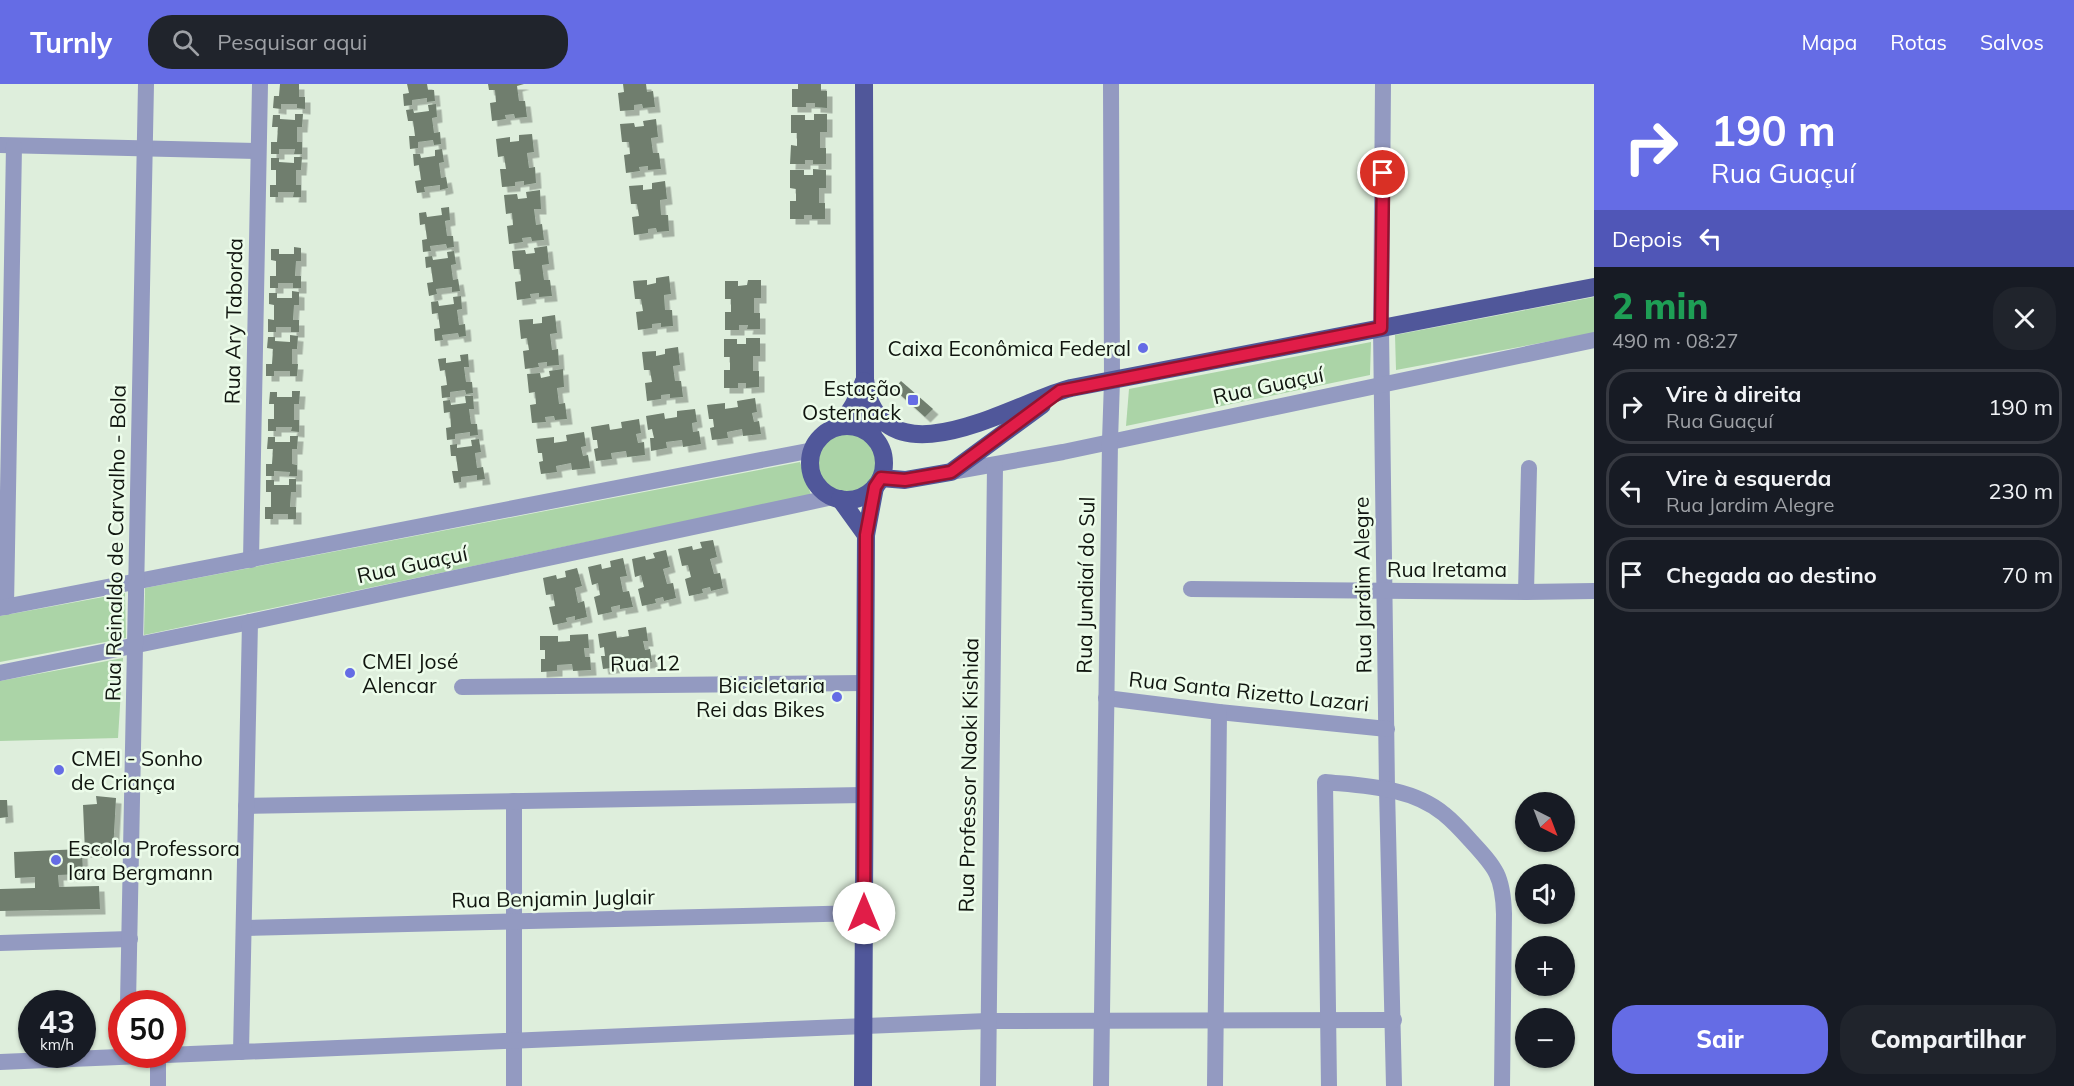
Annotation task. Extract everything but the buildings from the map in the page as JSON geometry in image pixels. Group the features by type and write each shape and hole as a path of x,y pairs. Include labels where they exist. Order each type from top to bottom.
{"main road":[{"path":"863,1086 866,535 884,467 884,456 877,441 866,386 864,84"},
{"name":"Rua Guaçuí","path":"904,432 922,435 944,433 970,426 1060,391 1594,287"},
{"path":"838,427 850,413 866,386"},
{"path":"866,386 874,409 880,418 904,432"},
{"name":"Rua Guaçuí","path":"878,483 951,472 1060,391"},
{"path":"866,535 836,498 823,491 816,483 811,472 810,461 819,440 827,432 838,427 851,426 863,430 877,441"},
{"path":"951,472 972,449 974,444 970,426"},
{"path":"877,441 904,432"},
{"path":"836,498 859,498 878,483"}],"street":[{"name":"Rua Reinaldo de Carvalho - Bola","path":"129,990 146,84"},
{"name":"Rua Ary Taborda","path":"251,560 260,84"},
{"name":"Rua Jundiaí do Sul","path":"1101,1086 1112,381 1111,84"},
{"name":"Rua Jardim Alegre","path":"1383,84 1381,328 1387,789 1394,1086"},
{"path":"3,608 7,145 258,151"},
{"name":"Rua Guaçuí","path":"951,472 995,465 1594,340"},
{"name":"Rua Guaçuí","path":"3,608 813,450"},
{"name":"Rua Professor Naoki Kishida","path":"988,1086 995,465"},
{"path":"1526,592 1528,468"},
{"name":"Rua Guaçuí","path":"0,673 836,498"},
{"name":"Rua Iretama","path":"1191,589 1594,591"},
{"path":"241,1052 249,622"},
{"name":"Rua 12","path":"462,687 865,683"},
{"name":"Rua Santa Rizetto Lazari","path":"1106,698 1387,729"},
{"path":"1215,1086 1219,712"},
{"path":"1329,1086 1325,782 1387,789 1425,802 1444,813 1488,860 1498,876 1503,890 1504,914 1502,1086"},
{"path":"246,806 864,795"},
{"path":"514,801 514,1086"},
{"name":"Rua Benjamin Juglair","path":"244,928 864,913"},
{"path":"0,943 130,939"},
{"path":"186,1054 863,1028 987,1021 1394,1020"},
{"path":"0,1062 108,1057"},
{"path":"158,1068 158,1086"}],"green space":[{"path":"1594,297 1594,333 1396,370 1395,335"},
{"path":"1371,342 1370,375 1126,426 1129,389"},
{"path":"841,433 853,433 869,442 876,452 878,464 876,476 869,486 853,495 841,495 830,490 821,481 816,470 816,458 821,447 830,438"},
{"path":"800,462 811,495 144,635 145,588"},
{"path":"125,593 126,638 0,662 0,616"},
{"path":"123,658 118,738 0,741 0,681"}],"place":[{"name":"Caixa Econômica Federal","path":"1143,348"},
{"name":"Estação Osternack","path":"913,400"},
{"name":"CMEI José Alencar","path":"350,673"},
{"name":"Bicicletaria Rei das Bikes","path":"837,697"},
{"name":"CMEI - Sonho de Criança","path":"59,770"},
{"name":"Escola Professora Iara Bergmann","path":"56,860"}],"route":[{"path":"864,913 866,535 875,487 881,478 905,480 951,472 1060,391 1381,328 1383,173"}]}
